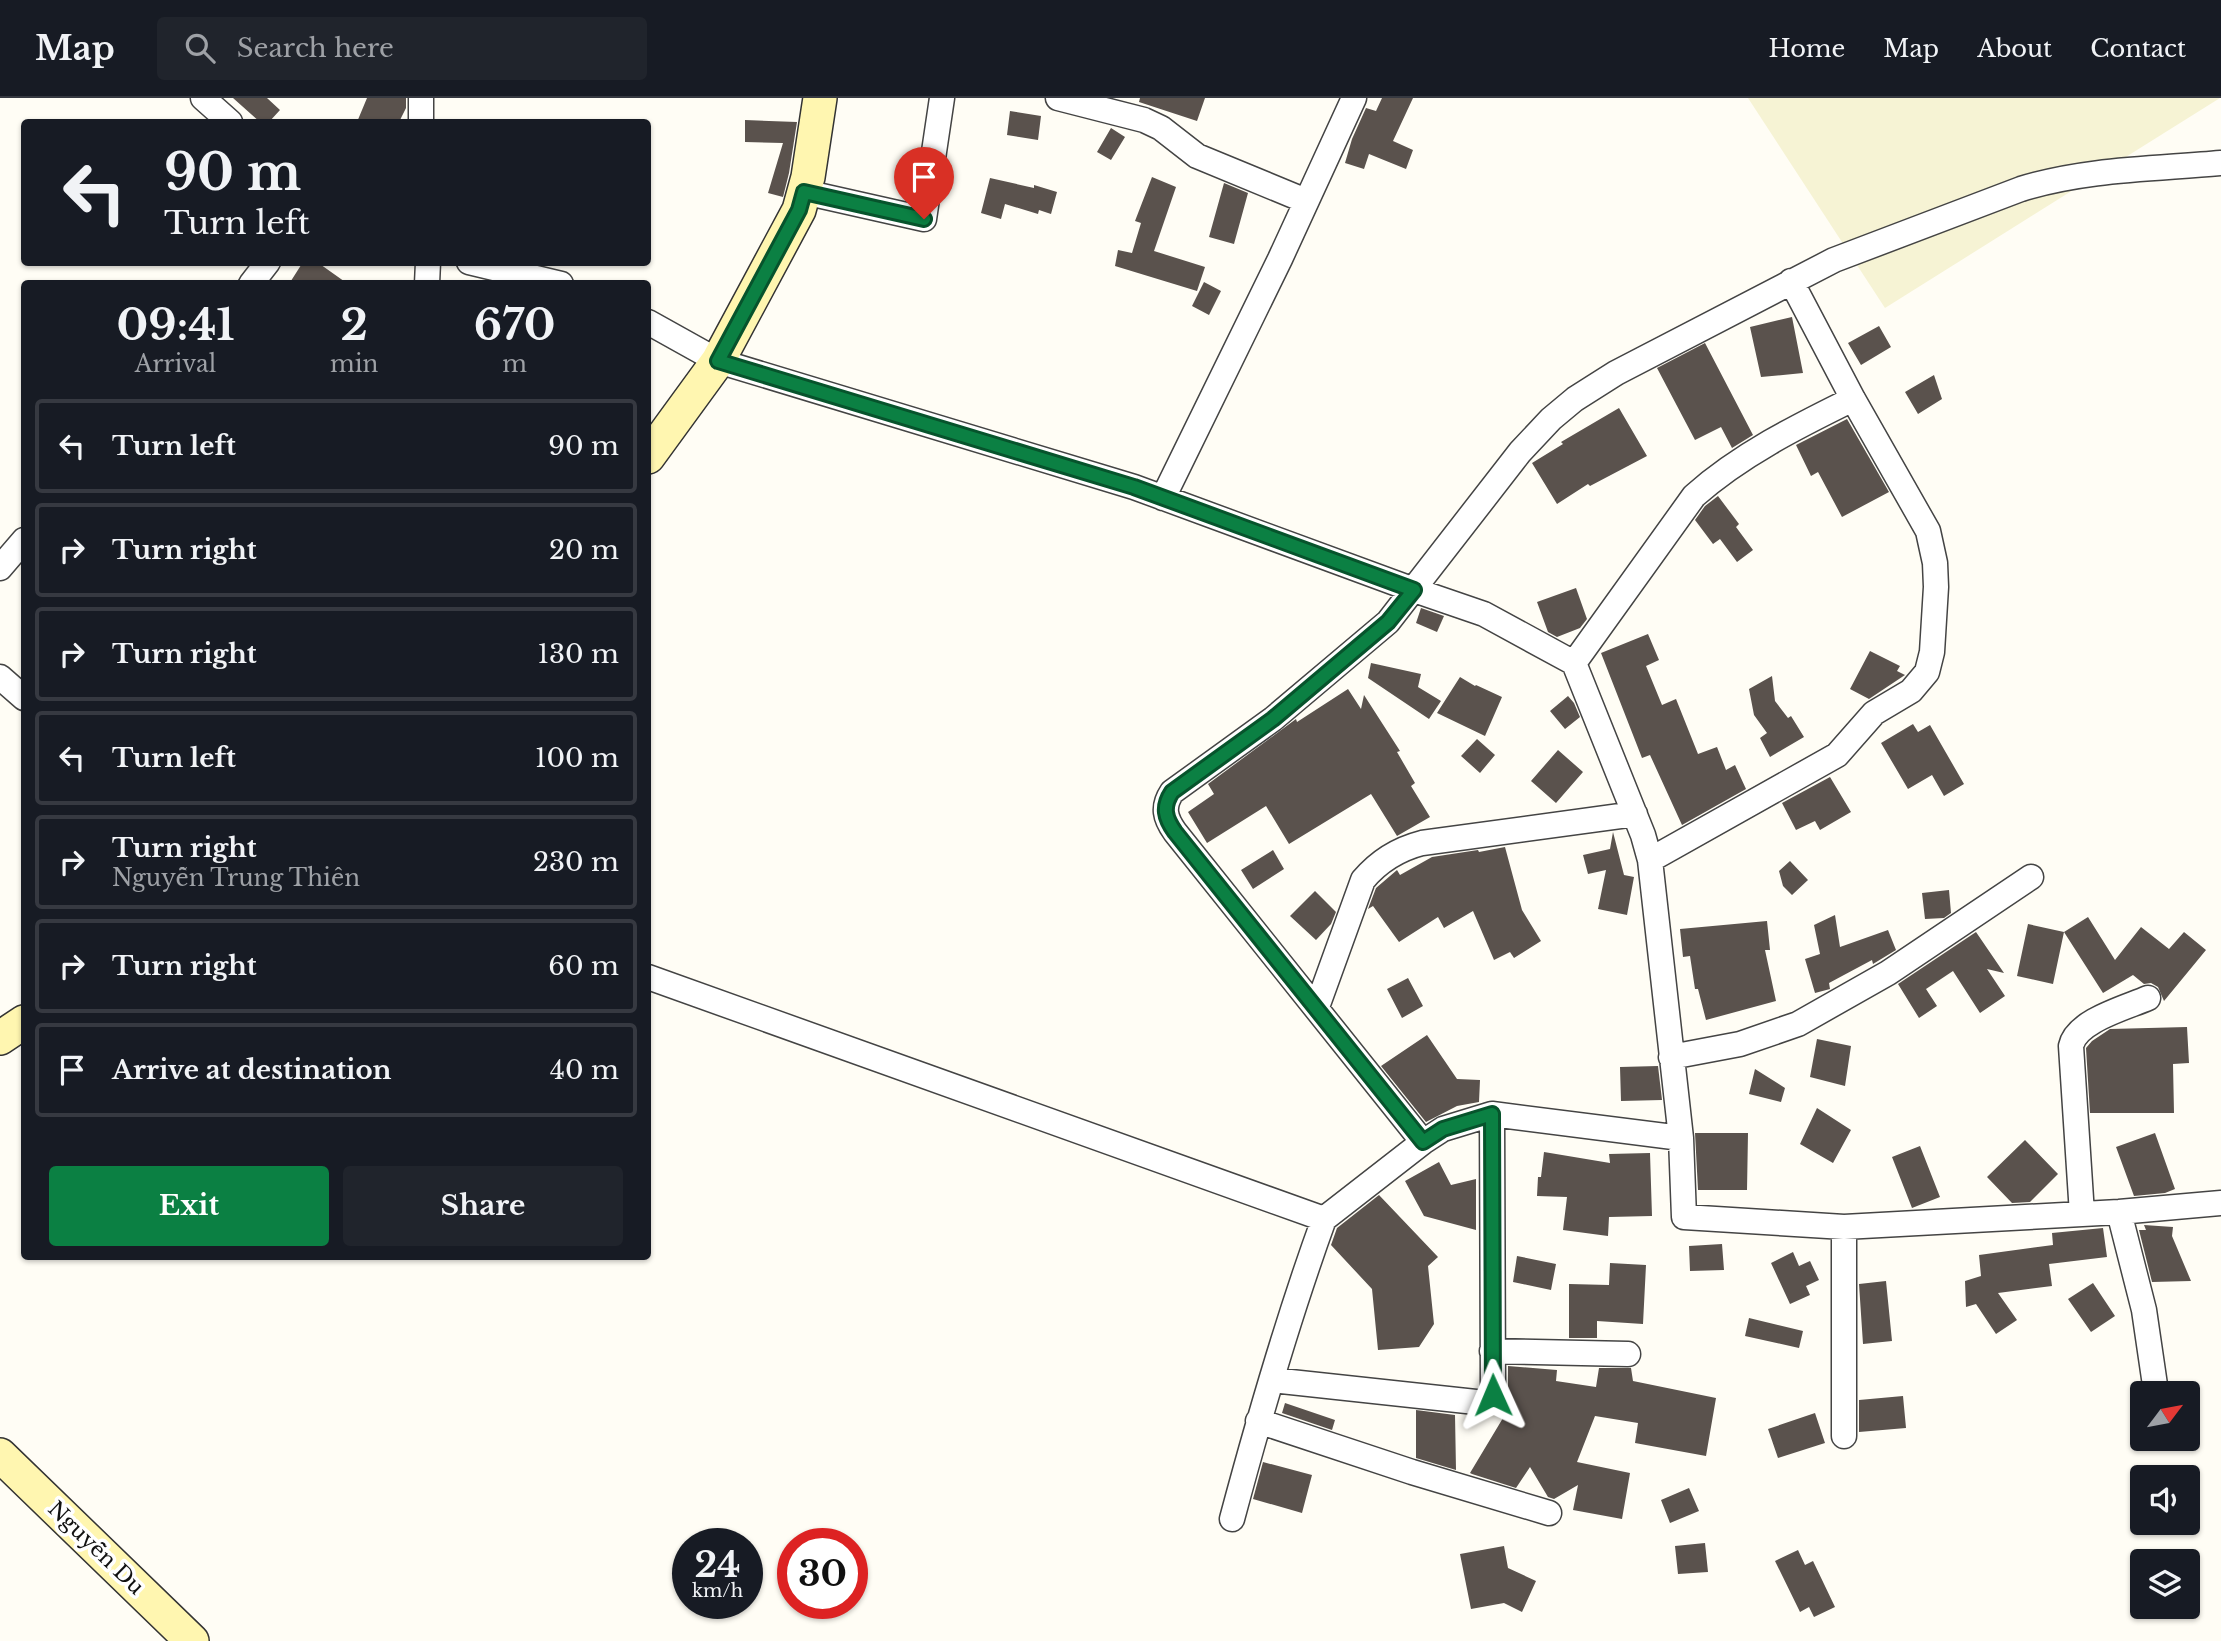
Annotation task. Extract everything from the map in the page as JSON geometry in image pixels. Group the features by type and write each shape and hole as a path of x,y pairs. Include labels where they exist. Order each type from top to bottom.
{"street":[{"path":"203,98 227,119"},
{"path":"421,98 421,119"},
{"path":"651,453 718,361 799,210 820,98"},
{"path":"804,192 924,219 942,98"},
{"path":"1058,98 1090,104 1116,115 1144,120 1161,128 1197,156 1306,201"},
{"path":"1163,498 1354,98"},
{"path":"1423,1142 1175,832 1164,810 1172,792 1273,719 1388,622 1520,453 1559,412 1616,373 1834,260 2049,180 2221,163"},
{"path":"254,280 265,266"},
{"path":"486,266 544,280"},
{"path":"1650,860 1836,755 1874,713 1910,691 1927,672 1932,652 1936,587 1934,552 1928,531 1853,399 1791,281"},
{"path":"651,324 718,361 1163,498 1485,614 1574,663 1635,814 1650,860 1681,1138 1684,1217 1844,1227 2119,1212 2221,1203"},
{"path":"1574,663 1694,496 1711,481 1797,426 1853,399"},
{"path":"0,568 21,544"},
{"path":"0,677 21,695"},
{"path":"1317,1007 1363,880 1391,856 1414,845 1454,838 1635,814"},
{"path":"1671,1057 1740,1044 1798,1024 1888,973 2031,877"},
{"path":"651,978 1324,1219"},
{"path":"2082,1214 2071,1046 2073,1036 2092,1023 2148,999"},
{"path":"0,1038 21,1024"},
{"path":"1232,1519 1258,1421 1324,1219 1443,1129 1492,1114 1681,1138"},
{"path":"1272,1380 1485,1403 1493,1395 1492,1114"},
{"path":"2119,1212 2144,1310 2154,1381"},
{"path":"1844,1227 1844,1436"},
{"path":"1492,1351 1628,1354"},
{"path":"1258,1421 1412,1472 1549,1513"},
{"name":"Nguyễn Du","path":"0,1455 192,1641"}],"shaded area":[{"path":"1748,98 2220,98 1885,308"}],"building":[{"path":"233,98 267,98 280,110 272,119 257,119"},
{"path":"367,98 406,98 406,108 400,119 358,119"},
{"path":"1140,98 1205,98 1197,121 1139,102"},
{"path":"1382,98 1413,98 1393,141 1413,150 1406,169 1369,154 1364,169 1345,163 1366,108 1376,111"},
{"path":"1010,111 1041,116 1038,140 1007,135"},
{"path":"745,120 797,122 783,197 768,193 783,143 745,142"},
{"path":"1111,128 1125,137 1111,160 1097,152"},
{"path":"1152,177 1176,187 1154,251 1205,267 1197,291 1115,266 1118,250 1132,253 1141,223 1135,221"},
{"path":"990,178 1034,188 1034,185 1057,192 1051,214 1039,210 1038,214 1005,204 1001,219 981,213"},
{"path":"1224,183 1248,193 1234,244 1209,237"},
{"path":"300,266 323,266 342,280 292,280"},
{"path":"1204,282 1221,291 1209,315 1192,306"},
{"path":"1792,317 1803,373 1761,377 1750,327"},
{"path":"1879,326 1891,347 1861,365 1848,343"},
{"path":"1705,343 1753,435 1732,448 1721,427 1695,440 1657,368"},
{"path":"1934,375 1942,399 1918,414 1905,392"},
{"path":"1619,408 1647,456 1590,486 1588,484 1557,504 1532,463 1563,444 1561,442"},
{"path":"1847,419 1889,492 1842,517 1818,472 1811,476 1796,445"},
{"path":"1718,496 1739,524 1736,527 1753,550 1737,562 1720,539 1713,544 1695,520 1705,506"},
{"path":"1576,588 1587,619 1580,628 1557,637 1548,632 1537,602"},
{"path":"1421,608 1444,616 1437,632 1416,623"},
{"path":"1648,634 1659,660 1646,666 1662,705 1676,699 1698,754 1717,747 1726,770 1735,765 1746,789 1682,825 1650,755 1642,758 1601,653"},
{"path":"1870,651 1900,666 1897,671 1905,675 1869,699 1850,689"},
{"path":"1371,663 1421,674 1418,687 1441,701 1429,719 1368,678"},
{"path":"1772,676 1775,701 1788,718 1791,716 1804,737 1770,757 1760,738 1767,733 1754,715 1749,689"},
{"path":"1460,677 1502,697 1485,736 1437,713"},
{"path":"1348,689 1361,709 1364,695 1400,751 1397,752 1415,783 1411,786 1430,817 1397,836 1371,794 1289,844 1266,806 1207,843 1188,812 1214,794 1208,784 1296,719 1297,722"},
{"path":"1568,696 1580,717 1565,729 1550,711"},
{"path":"1913,724 1918,732 1930,725 1964,784 1944,796 1932,775 1908,789 1881,743"},
{"path":"1477,739 1495,755 1480,773 1461,756"},
{"path":"1558,750 1583,772 1556,803 1531,781"},
{"path":"1830,777 1851,812 1820,830 1815,821 1796,830 1782,803"},
{"path":"1613,832 1624,875 1634,877 1627,915 1598,909 1606,870 1588,874 1583,855 1610,849"},
{"path":"1505,847 1522,910 1541,941 1514,958 1510,952 1494,960 1473,911 1444,928 1438,917 1399,942 1373,906 1368,909 1376,888 1397,870 1400,875 1432,857"},
{"path":"1273,850 1284,869 1253,889 1241,870"},
{"path":"1790,861 1808,880 1792,895 1783,886 1779,871"},
{"path":"1949,890 1951,913 1944,918 1925,919 1922,893"},
{"path":"1315,891 1336,912 1331,924 1316,940 1290,916"},
{"path":"1835,915 1840,947 1888,930 1896,950 1873,964 1872,960 1829,983 1830,989 1815,993 1805,959 1820,954 1814,925"},
{"path":"2088,917 2115,960 2141,927 2169,949 2184,932 2206,950 2164,1001 2158,987 2151,983 2144,984 2133,975 2103,993 2064,932"},
{"path":"1767,921 1770,950 1765,950 1776,1001 1706,1020 1698,989 1695,989 1690,956 1683,957 1680,929"},
{"path":"2028,924 2064,932 2053,984 2017,976"},
{"path":"1976,932 2004,973 1987,969 2005,996 1980,1013 1953,971 1926,989 1937,1006 1919,1018 1898,984"},
{"path":"1408,978 1423,1006 1402,1018 1387,989"},
{"path":"2187,1027 2189,1063 2173,1064 2174,1113 2090,1113 2086,1048 2092,1041 2110,1029"},
{"path":"1427,1035 1457,1079 1480,1080 1479,1102 1457,1106 1426,1122 1381,1066"},
{"path":"1817,1039 1851,1046 1845,1086 1810,1077"},
{"path":"1658,1066 1662,1100 1621,1101 1620,1067"},
{"path":"1755,1069 1785,1088 1781,1102 1749,1094"},
{"path":"1817,1108 1851,1130 1833,1163 1800,1144"},
{"path":"1695,1133 1748,1133 1747,1190 1698,1190"},
{"path":"2155,1133 2175,1189 2165,1193 2134,1196 2116,1147"},
{"path":"2025,1140 2058,1174 2030,1202 2012,1203 1987,1177"},
{"path":"1920,1146 1940,1197 1912,1208 1892,1157"},
{"path":"1544,1152 1610,1163 1609,1154 1650,1153 1652,1216 1609,1217 1608,1236 1563,1230 1567,1197 1537,1196"},
{"path":"1439,1162 1451,1185 1476,1179 1476,1230 1424,1216 1405,1181"},
{"path":"1379,1195 1438,1257 1428,1266 1434,1324 1419,1347 1378,1350 1372,1289 1331,1245 1337,1228"},
{"path":"2144,1225 2173,1227 2172,1236 2191,1281 2152,1282 2139,1230 2146,1230"},
{"path":"2103,1228 2107,1257 2049,1264 2052,1286 1998,1293 2017,1320 1996,1334 1976,1304 1966,1307 1965,1281 1981,1276 1979,1255 2053,1245 2052,1233"},
{"path":"1722,1244 1724,1270 1690,1271 1689,1246"},
{"path":"1793,1252 1799,1266 1810,1261 1819,1280 1806,1286 1810,1295 1790,1304 1771,1263"},
{"path":"1517,1256 1556,1264 1551,1290 1513,1282"},
{"path":"1610,1263 1646,1265 1643,1324 1597,1321 1597,1338 1569,1338 1569,1284 1609,1285"},
{"path":"1886,1281 1892,1341 1863,1344 1859,1284"},
{"path":"2093,1283 2115,1316 2091,1332 2068,1299"},
{"path":"1749,1318 1803,1331 1799,1348 1745,1336"},
{"path":"1508,1366 1557,1370 1556,1381 1596,1387 1599,1368 1631,1368 1633,1381 1716,1398 1706,1456 1635,1443 1638,1423 1595,1416 1577,1462 1630,1473 1622,1519 1573,1510 1578,1485 1554,1499 1548,1497 1530,1467 1516,1488 1472,1474 1470,1473 1509,1408 1502,1408 1508,1394"},
{"path":"1903,1396 1906,1428 1859,1432 1859,1400"},
{"path":"1285,1403 1335,1420 1332,1430 1282,1413"},
{"path":"1416,1410 1455,1415 1456,1470 1416,1458"},
{"path":"1815,1413 1825,1443 1778,1458 1768,1429"},
{"path":"1263,1462 1312,1475 1302,1513 1253,1499"},
{"path":"1689,1488 1699,1511 1670,1523 1661,1500"},
{"path":"1705,1543 1708,1572 1678,1574 1675,1546"},
{"path":"1504,1546 1508,1568 1536,1581 1522,1612 1504,1603 1471,1609 1460,1554"},
{"path":"1798,1550 1805,1565 1813,1561 1835,1607 1814,1617 1809,1607 1800,1612 1775,1561"}],"route":[{"path":"924,219 804,192 799,210 718,361 1134,487 1414,590 1388,622 1273,719 1172,792 1164,810 1175,832 1423,1142 1443,1129 1492,1114 1493,1395"}]}
